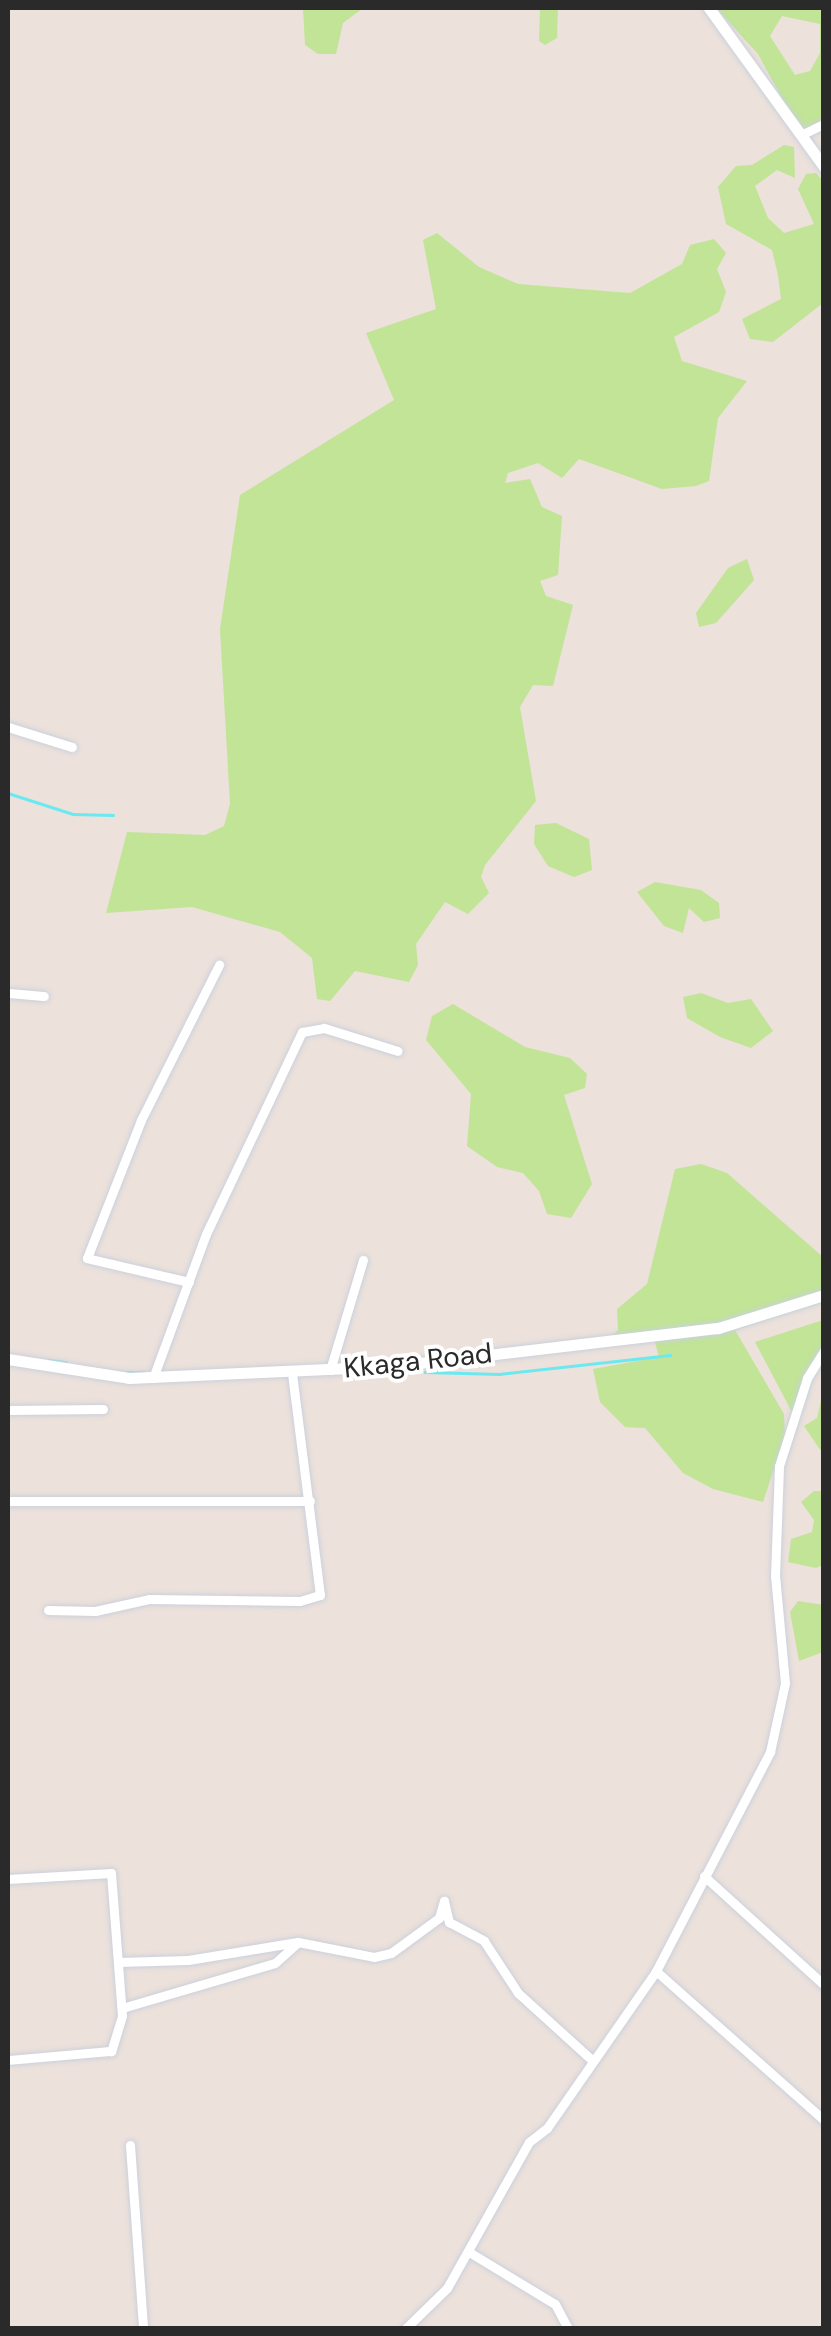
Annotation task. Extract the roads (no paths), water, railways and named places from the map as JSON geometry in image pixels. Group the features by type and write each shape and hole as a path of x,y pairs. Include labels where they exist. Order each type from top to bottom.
{"street":[{"path":"709,8 824,167"},
{"path":"801,135 824,124"},
{"path":"8,727 72,747"},
{"path":"190,1282 87,1258 141,1120 220,965"},
{"path":"8,993 44,996"},
{"path":"152,1378 236,1166 302,1032 324,1028 398,1050"},
{"path":"330,1370 363,1260"},
{"name":"Kkaga Road","path":"8,1359 152,1378 292,1374 673,1335 824,1295"},
{"path":"406,2328 447,2288 529,2142 548,2128 656,1971 756,1785 779,1718 785,1683 775,1576 779,1466 806,1378 824,1350"},
{"path":"48,1610 95,1611 149,1599 313,1599 322,1589 292,1374"},
{"path":"8,1410 103,1409"},
{"path":"8,1502 310,1500"},
{"path":"8,1878 111,1873 122,2008 111,2051 8,2060"},
{"path":"704,1876 824,1985"},
{"path":"119,1962 188,1960 298,1942 374,1957 391,1953 439,1918 444,1901 449,1922 484,1940 518,1993 593,2061"},
{"path":"122,2008 275,1963 298,1942"},
{"path":"656,1971 824,2120"},
{"path":"130,2145 143,2328"},
{"path":"469,2252 556,2304 568,2328"},
{"path":"416,2317 424,2328"}],"waterway":[{"path":"8,793 73,814 113,815"},
{"path":"390,1371 499,1374 670,1355"},
{"path":"49,1360 66,1362"},
{"path":"127,1372 144,1372"}]}
